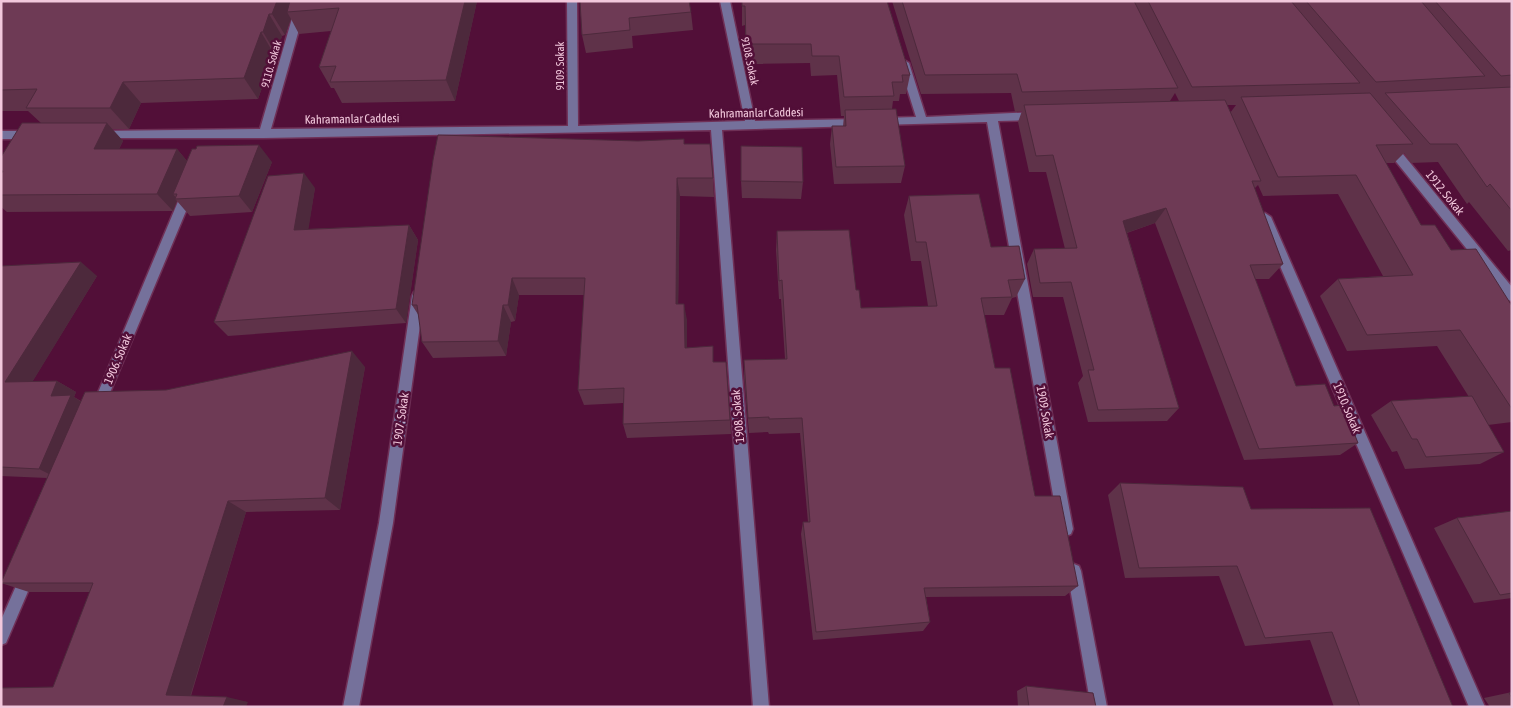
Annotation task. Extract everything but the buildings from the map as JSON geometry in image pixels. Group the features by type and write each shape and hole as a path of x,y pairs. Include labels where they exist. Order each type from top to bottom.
{"street":[{"name":"9110. Sokak","path":"264,134 302,1"},
{"name":"9109. Sokak","path":"572,1 573,130"},
{"name":"9108. Sokak","path":"725,1 751,125"},
{"path":"902,56 922,121"},
{"name":"Kahramanlar Caddesi","path":"88,135 210,139 264,134 440,135 1050,116"},
{"name":"1909. Sokak","path":"992,118 1068,540"},
{"name":"1908. Sokak","path":"716,126 761,707"},
{"path":"1,135 40,135"},
{"path":"11,149 21,135"},
{"name":"1912. Sokak","path":"1382,137 1512,296"},
{"name":"1906. Sokak","path":"93,418 193,180"},
{"name":"1910. Sokak","path":"1261,209 1476,707"},
{"name":"1907. Sokak","path":"351,707 386,523 419,287"},
{"path":"1072,560 1099,707"},
{"path":"1,638 32,565"}]}
